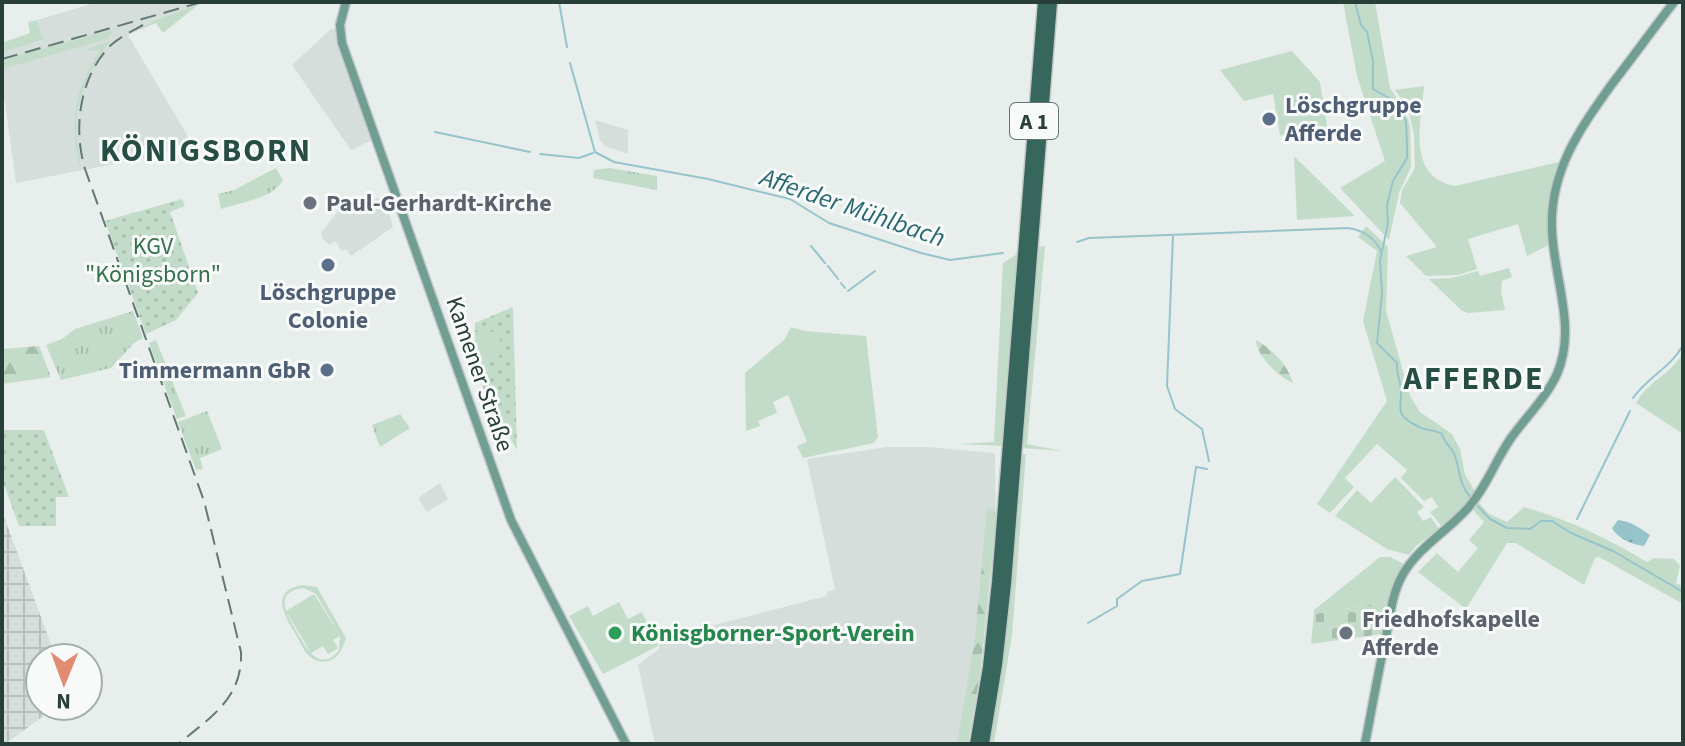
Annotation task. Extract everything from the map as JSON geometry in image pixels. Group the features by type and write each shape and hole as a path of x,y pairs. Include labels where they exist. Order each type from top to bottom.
{"highway":[{"name":"A 1","path":"975,744 993,624 1013,442 1043,2"},
{"name":"A 1","path":"1028,244 1052,2"},
{"name":"A 1","path":"984,744 1002,625 1011,461"}],"main road":[{"name":"Kamener Straße","path":"346,2 340,25 342,43 511,520 626,744"},
{"path":"1365,744 1399,582 1420,551 1473,502 1506,446 1551,385 1562,360 1566,325 1551,220 1555,184 1561,167 1581,127 1674,2"}],"shaded area":[{"path":"98,2 207,2 154,21 128,35 190,140 171,153 16,183 5,102 2,100 2,50 42,41 37,20"},
{"path":"331,29 335,29 337,45 374,139 351,150 292,65"},
{"path":"595,120 628,130 628,154 605,146 600,140"},
{"path":"384,197 393,227 351,256 346,249 342,251 335,241 329,245 323,239 321,233 341,207"},
{"path":"887,447 995,453 996,521 980,674 968,744 655,744 638,665 659,649 659,639 827,596 827,592 835,589 807,459"},
{"path":"440,483 448,499 427,512 418,498"},
{"path":"2,511 50,642 24,642 24,722 35,722 2,744"}],"green space":[{"path":"1343,2 1375,2 1390,88 1404,109 1410,126 1411,167 1399,193 1389,240 1340,188 1385,161 1357,76"},
{"path":"199,4 163,33 156,23 127,35 154,21"},
{"path":"37,20 43,40 2,52 2,43 30,33 28,22"},
{"path":"110,30 112,33 107,39 2,69 2,60"},
{"path":"111,40 91,71 79,105 76,130 80,168 75,136 76,106 85,78 101,50 85,51"},
{"path":"1292,51 1320,82 1328,132 1289,137 1280,135 1273,94 1244,101 1220,70"},
{"path":"1424,86 1420,146 1429,172 1439,180 1455,186 1559,162 1548,207 1549,245 1527,256 1518,224 1468,239 1477,269 1458,275 1426,276 1406,256 1437,247 1400,203 1402,190 1415,168 1414,134 1408,108 1395,90"},
{"path":"1294,156 1355,216 1297,220"},
{"path":"276,168 283,180 272,191 221,209 218,194 234,190"},
{"path":"610,168 657,176 657,190 593,178 594,170"},
{"name":"KGV \"Königsborn\"","path":"182,199 185,206 170,212 198,293 176,320 146,334 105,221"},
{"path":"1366,226 1388,247 1386,311 1410,396 1420,412 1452,434 1460,449 1465,475 1475,491 1464,507 1442,527 1430,512 1438,507 1432,497 1424,501 1401,478 1407,470 1377,444 1345,478 1354,487 1330,513 1317,504 1387,401 1363,321 1377,251 1358,237"},
{"path":"1045,246 1027,444 1062,451 1022,448 1039,247"},
{"path":"1017,254 1003,446 957,444 994,442 1003,263"},
{"path":"1509,268 1512,277 1502,281 1505,310 1462,311 1429,279 1452,278 1478,271 1480,276"},
{"path":"513,307 517,450 503,429 502,419 493,419 482,383 489,381 484,358 500,356 500,332 475,332 475,323"},
{"path":"133,311 143,338 134,343 111,368 61,380 46,345 62,339 75,329"},
{"path":"791,327 804,331 866,336 878,437 874,443 803,458 797,446 807,442 788,395 773,402 777,413 758,421 760,426 746,431 745,373 785,339"},
{"path":"500,331 500,357 484,358 489,381 482,383 475,358 475,332"},
{"path":"156,340 186,416 177,419 149,343"},
{"path":"1256,340 1279,358 1293,383 1269,365"},
{"path":"39,346 51,377 2,384 2,349"},
{"path":"1683,352 1683,434 1636,403"},
{"path":"207,411 222,449 200,458 203,469 196,470 178,422"},
{"path":"400,414 410,428 380,447 372,425"},
{"path":"2,430 44,430 69,497 56,497 56,526 19,526 2,479"},
{"path":"1021,454 1026,454 1012,635 994,744 989,744 1006,635"},
{"path":"1395,477 1424,507 1417,512 1423,521 1431,517 1439,529 1409,555 1387,549 1335,516 1357,490 1371,503"},
{"path":"1478,502 1489,514 1507,522 1524,507 1587,530 1647,562 1654,558 1674,559 1680,566 1676,583 1683,586 1683,604 1599,557 1595,558 1584,585 1516,543 1507,543 1466,609 1418,572 1437,553 1458,572 1478,548 1469,540 1484,522 1472,509"},
{"path":"987,508 994,509 996,521 980,674 968,744 957,744 975,638"},
{"path":"1380,557 1390,557 1404,564 1394,581 1389,602 1314,614 1314,610"},
{"path":"302,585 317,587 346,638 336,657 324,662 309,656 284,613 282,606 286,593","holes":["304,588 316,594 340,635 314,594 286,611 285,599 294,590","340,636 339,650 326,660 311,653 323,646 328,654 338,648 333,640"]},
{"name":"Könisgborner-Sport-Verein","path":"619,602 628,619 642,612 658,646 603,674 569,616 588,606 593,616"},
{"path":"1389,602 1382,634 1311,644 1314,614"}],"water":[{"path":"1618,520 1631,523 1650,535 1644,546 1630,543 1618,535 1612,528"}],"waterway":[{"name":"Afferder Mühlbach","path":"559,2 567,47"},
{"name":"Afferder Mühlbach","path":"1355,2 1361,25 1367,32 1373,61 1373,89 1391,99 1406,121 1407,158 1393,181 1387,205 1388,223 1380,261 1382,293 1377,343 1397,363 1402,414 1420,428 1442,434 1454,453 1462,483 1471,498"},
{"name":"Afferder Mühlbach","path":"570,63 595,152 614,162 708,179 790,199 829,223 950,260 1003,253"},
{"path":"435,132 530,152"},
{"path":"540,154 579,158 593,153"},
{"name":"Afferder Mühlbach","path":"1077,242 1089,238 1348,228 1368,236 1381,252"},
{"path":"1173,235 1167,386 1175,409 1202,429 1209,461"},
{"path":"811,246 825,263"},
{"path":"828,266 838,279"},
{"path":"848,291 875,271"},
{"path":"841,283 845,288"},
{"path":"1633,398 1683,345"},
{"path":"1577,519 1630,411"},
{"path":"1088,623 1117,606 1117,599 1142,581 1180,574 1196,467 1207,469"},
{"path":"1475,503 1490,519 1507,528 1530,529 1541,521 1552,521 1613,551 1683,592"}],"railway":[{"path":"2,59 202,2"},
{"path":"143,25 111,45 92,72 82,104 80,137 85,169 204,501 241,652 236,682 222,706 178,744"}],"place":[{"name":"Löschgruppe Afferde","path":"1269,119"},
{"name":"Paul-Gerhardt-Kirche","path":"310,203"},
{"name":"Löschgruppe Colonie","path":"328,265"},
{"name":"Timmermann GbR","path":"327,370"},
{"name":"Könisgborner-Sport-Verein","path":"615,633"},
{"name":"Friedhofskapelle Afferde","path":"1346,633"}],"district":[{"name":"KÖNIGSBORN","path":"206,150"},
{"name":"AFFERDE","path":"1474,378"}]}
